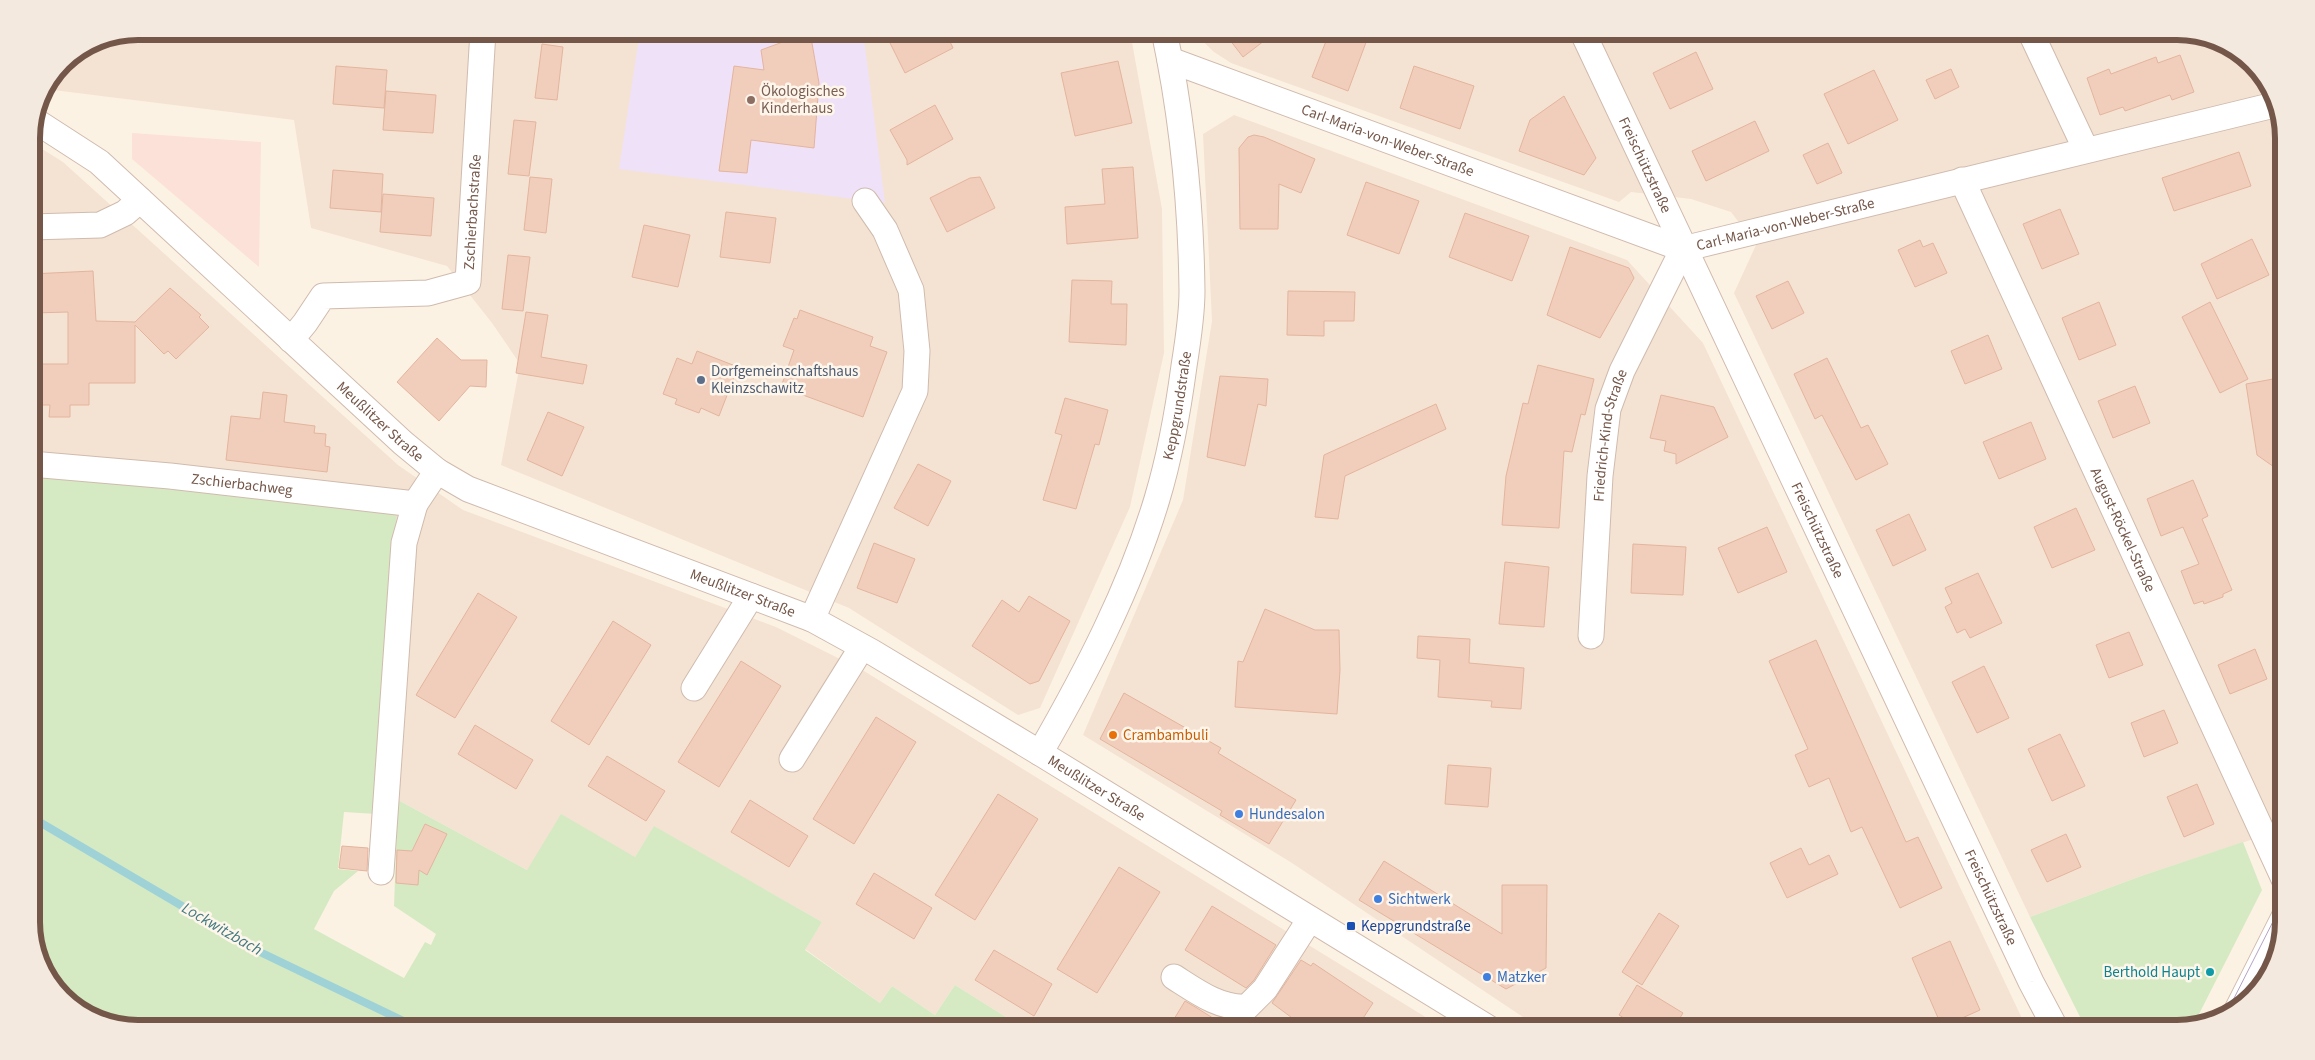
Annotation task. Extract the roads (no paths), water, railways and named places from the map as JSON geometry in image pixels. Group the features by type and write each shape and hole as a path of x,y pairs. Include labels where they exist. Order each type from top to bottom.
{"street":[{"name":"Zschierbachstraße","path":"290,340 305,323 323,296 428,293 468,282 482,40"},
{"name":"Keppgrundstraße","path":"1040,753 1096,650 1134,566 1157,499 1177,420 1188,341 1192,292 1184,161 1166,40"},
{"name":"Freischützstraße","path":"1586,40 1683,250 2030,982 2051,1020"},
{"path":"2034,40 2086,150"},
{"name":"Carl-Maria-von-Weber-Straße","path":"1170,60 1683,250 2270,106"},
{"name":"Meußlitzer Straße","path":"41,125 99,162 290,340 437,471 468,489 812,619 1040,753 1475,1020"},
{"name":"August-Röckel-Straße","path":"1962,180 2275,859"},
{"path":"40,226 100,225 125,213 140,200"},
{"path":"812,619 915,391 917,351 912,290 885,230 865,201"},
{"name":"Friedrich-Kind-Straße","path":"1591,636 1600,476 1608,409 1622,371 1683,250"},
{"name":"Zschierbachweg","path":"40,465 170,476 415,504"},
{"path":"381,872 404,543 415,504 437,471"},
{"path":"694,688 751,596"},
{"path":"792,759 862,647"},
{"path":"1174,977 1206,997 1227,1006 1247,1007 1264,989 1310,919"},
{"path":"2247,990 2274,938"}],"waterway":[{"name":"Lockwitzbach","path":"40,822 260,952 401,1020"}],"tram line":[{"path":"2232,1002 2275,918"}],"place":[{"name":"Ökologisches Kinderhaus","path":"751,100"},
{"name":"Dorfgemeinschaftshaus Kleinzschawitz","path":"701,380"},
{"name":"Crambambuli","path":"1113,735"},
{"name":"Hundesalon","path":"1239,814"},
{"name":"Sichtwerk","path":"1378,899"},
{"name":"Keppgrundstraße","path":"1351,926"},
{"name":"Berthold Haupt","path":"2210,972"},
{"name":"Matzker","path":"1487,977"}]}
